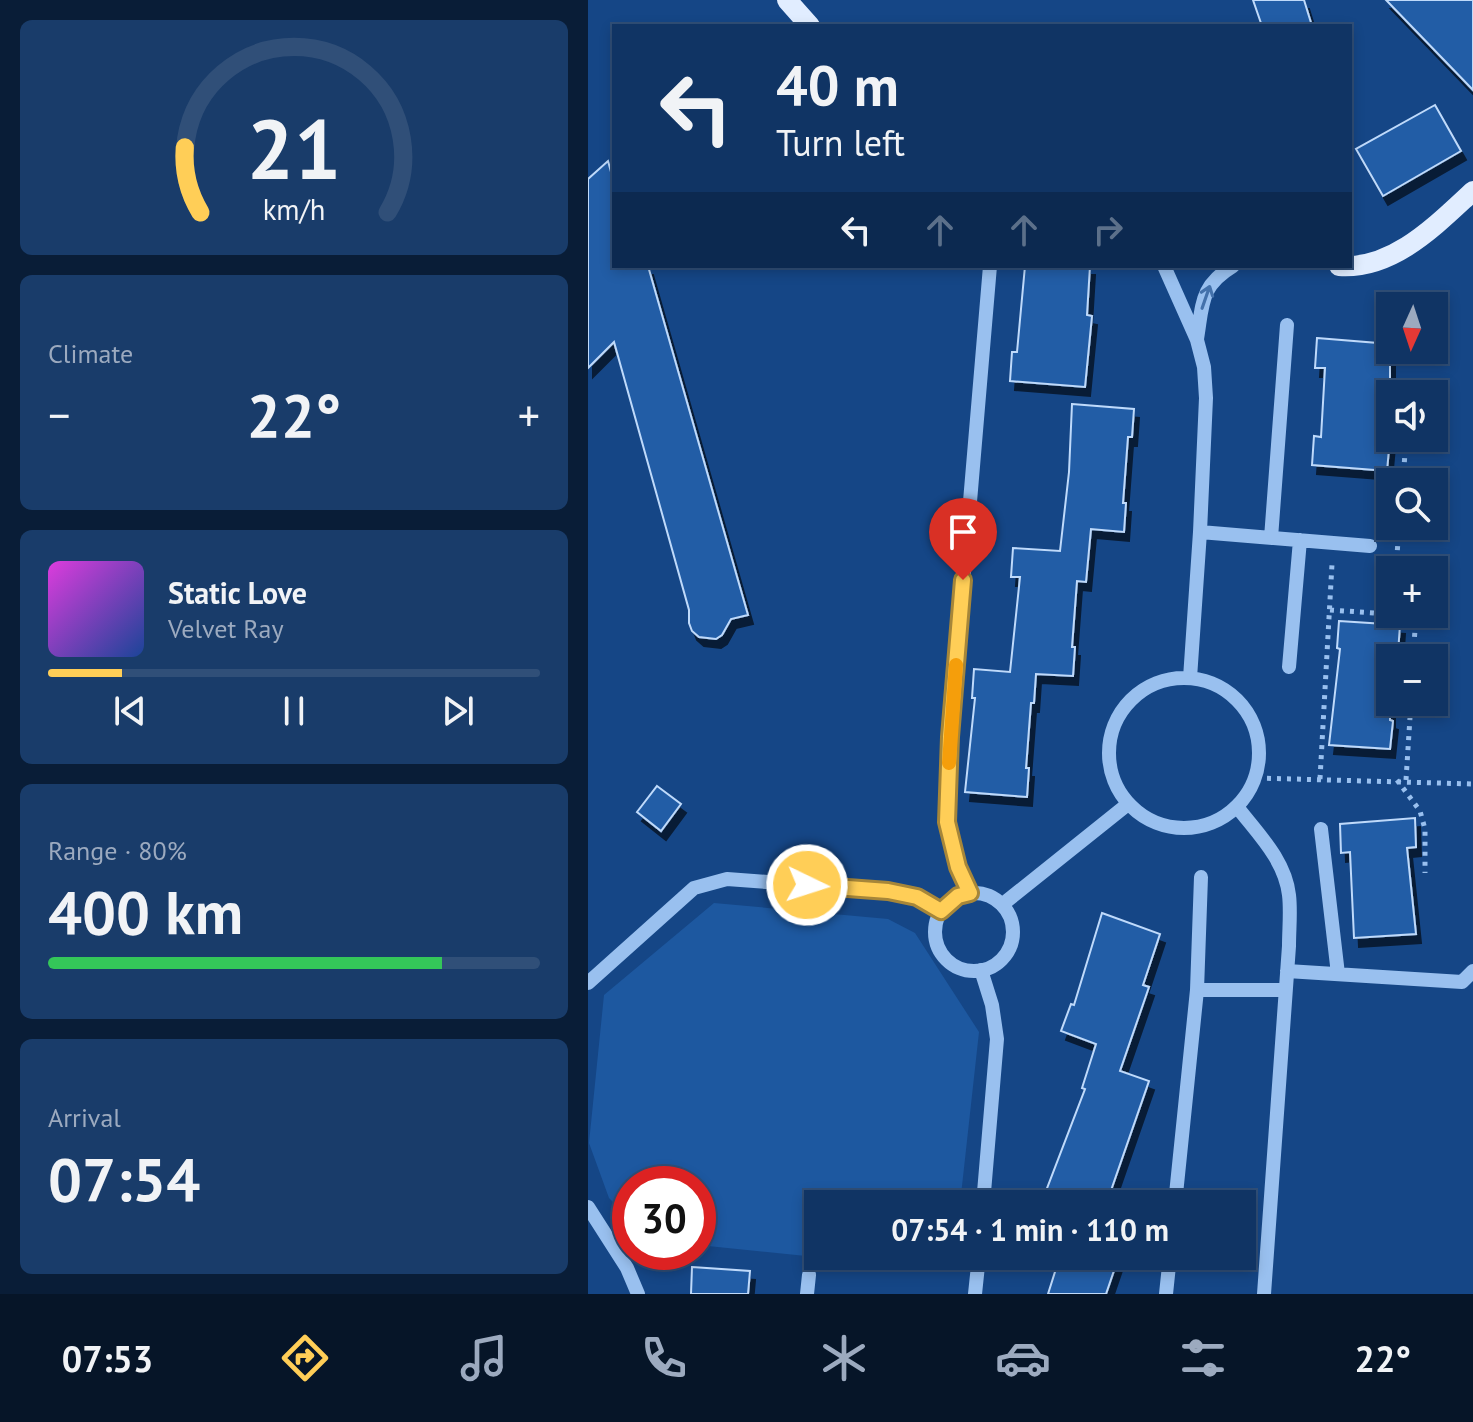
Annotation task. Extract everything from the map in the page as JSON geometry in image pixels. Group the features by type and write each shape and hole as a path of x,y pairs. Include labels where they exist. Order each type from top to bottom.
{"main road":[{"path":"787,0 808,24"},
{"path":"1352,267 1399,251 1473,191"}],"street":[{"path":"970,893 958,867 947,822 947,808 950,737 990,268"},
{"path":"1165,268 1197,340 1204,367 1206,398 1190,678"},
{"path":"1197,340 1204,297 1214,278 1230,268"},
{"path":"1271,538 1287,325"},
{"path":"1200,532 1370,546"},
{"path":"1289,667 1300,540"},
{"path":"1190,678 1213,683 1232,695 1248,711 1258,732 1260,755 1257,778 1238,808 1217,821 1194,829 1170,827 1146,819 1128,804 1114,782 1108,757 1112,732 1123,709 1141,691 1164,680 1190,678"},
{"path":"1003,904 1128,804"},
{"path":"1238,808 1275,856 1285,875 1289,895 1287,971 1264,1294"},
{"path":"1321,829 1338,974"},
{"path":"1176,1190 1197,990 1201,877"},
{"path":"588,983 694,888 727,879 888,891 917,897 941,911"},
{"path":"970,893 982,893 1003,904 1011,916 1014,930 1012,944 1005,956 994,966 981,970 956,966 945,958 935,936 941,911 958,896 970,893"},
{"path":"981,970 992,1005 997,1039 984,1190"},
{"path":"1287,971 1462,982 1473,971"},
{"path":"1197,990 1285,990"},
{"path":"588,1207 595,1228 627,1268 638,1294"},
{"path":"975,1294 978,1270"},
{"path":"1166,1294 1169,1270"},
{"path":"807,1294 809,1275"}],"path":[{"path":"1320,779 1333,555"},
{"path":"1330,610 1376,613"},
{"path":"1406,780 1410,716"},
{"path":"1257,778 1473,784"},
{"path":"1397,780 1420,811 1425,829 1425,873"}],"shaded area":[{"path":"714,903 888,919 915,933 979,1032 962,1190 804,1190 804,1256 716,1247 716,1166 612,1166 612,1201 589,1143 604,995"}],"building":[{"path":"1253,0 1304,0 1311,24 1261,24"},
{"path":"1386,0 1473,0 1473,90"},
{"path":"1435,105 1461,151 1383,196 1356,149"},
{"path":"608,161 612,176 612,268 649,268 748,615 731,619 716,639 699,637 689,623 689,610 614,342 588,368 588,179"},
{"path":"1025,268 1090,268 1087,315 1092,316 1085,387 1010,381 1012,352 1017,352"},
{"path":"1317,338 1376,343 1376,364 1390,364 1390,380 1376,380 1376,452 1389,452 1387,468 1376,470 1312,465 1314,436 1321,437 1325,368 1315,368"},
{"path":"1072,404 1134,409 1132,437 1128,437 1124,532 1091,529 1086,582 1077,581 1073,676 1036,674 1026,768 1029,768 1027,797 965,792 975,698 972,698 974,669 1010,672 1020,577 1011,577 1013,548 1060,551 1069,472"},
{"path":"1339,621 1376,623 1376,628 1400,628 1399,644 1376,644 1376,716 1390,716 1393,721 1390,749 1329,745 1340,649 1337,648"},
{"path":"657,786 681,804 661,831 637,812"},
{"path":"1415,818 1416,847 1407,848 1416,934 1354,938 1350,852 1341,853 1340,824"},
{"path":"1102,913 1160,934 1143,985 1149,987 1120,1071 1149,1081 1111,1190 1046,1190 1085,1089 1082,1088 1096,1044 1061,1031 1071,1004 1074,1005"},
{"path":"692,1270 750,1271 748,1294 691,1294"},
{"path":"1056,1270 1114,1270 1106,1294 1048,1294"}],"slow traffic":[{"path":"949,763 956,665"}],"route":[{"path":"807,885 888,891 917,897 941,911 948,902 970,893 958,867 947,822 950,737 963,580"}]}
